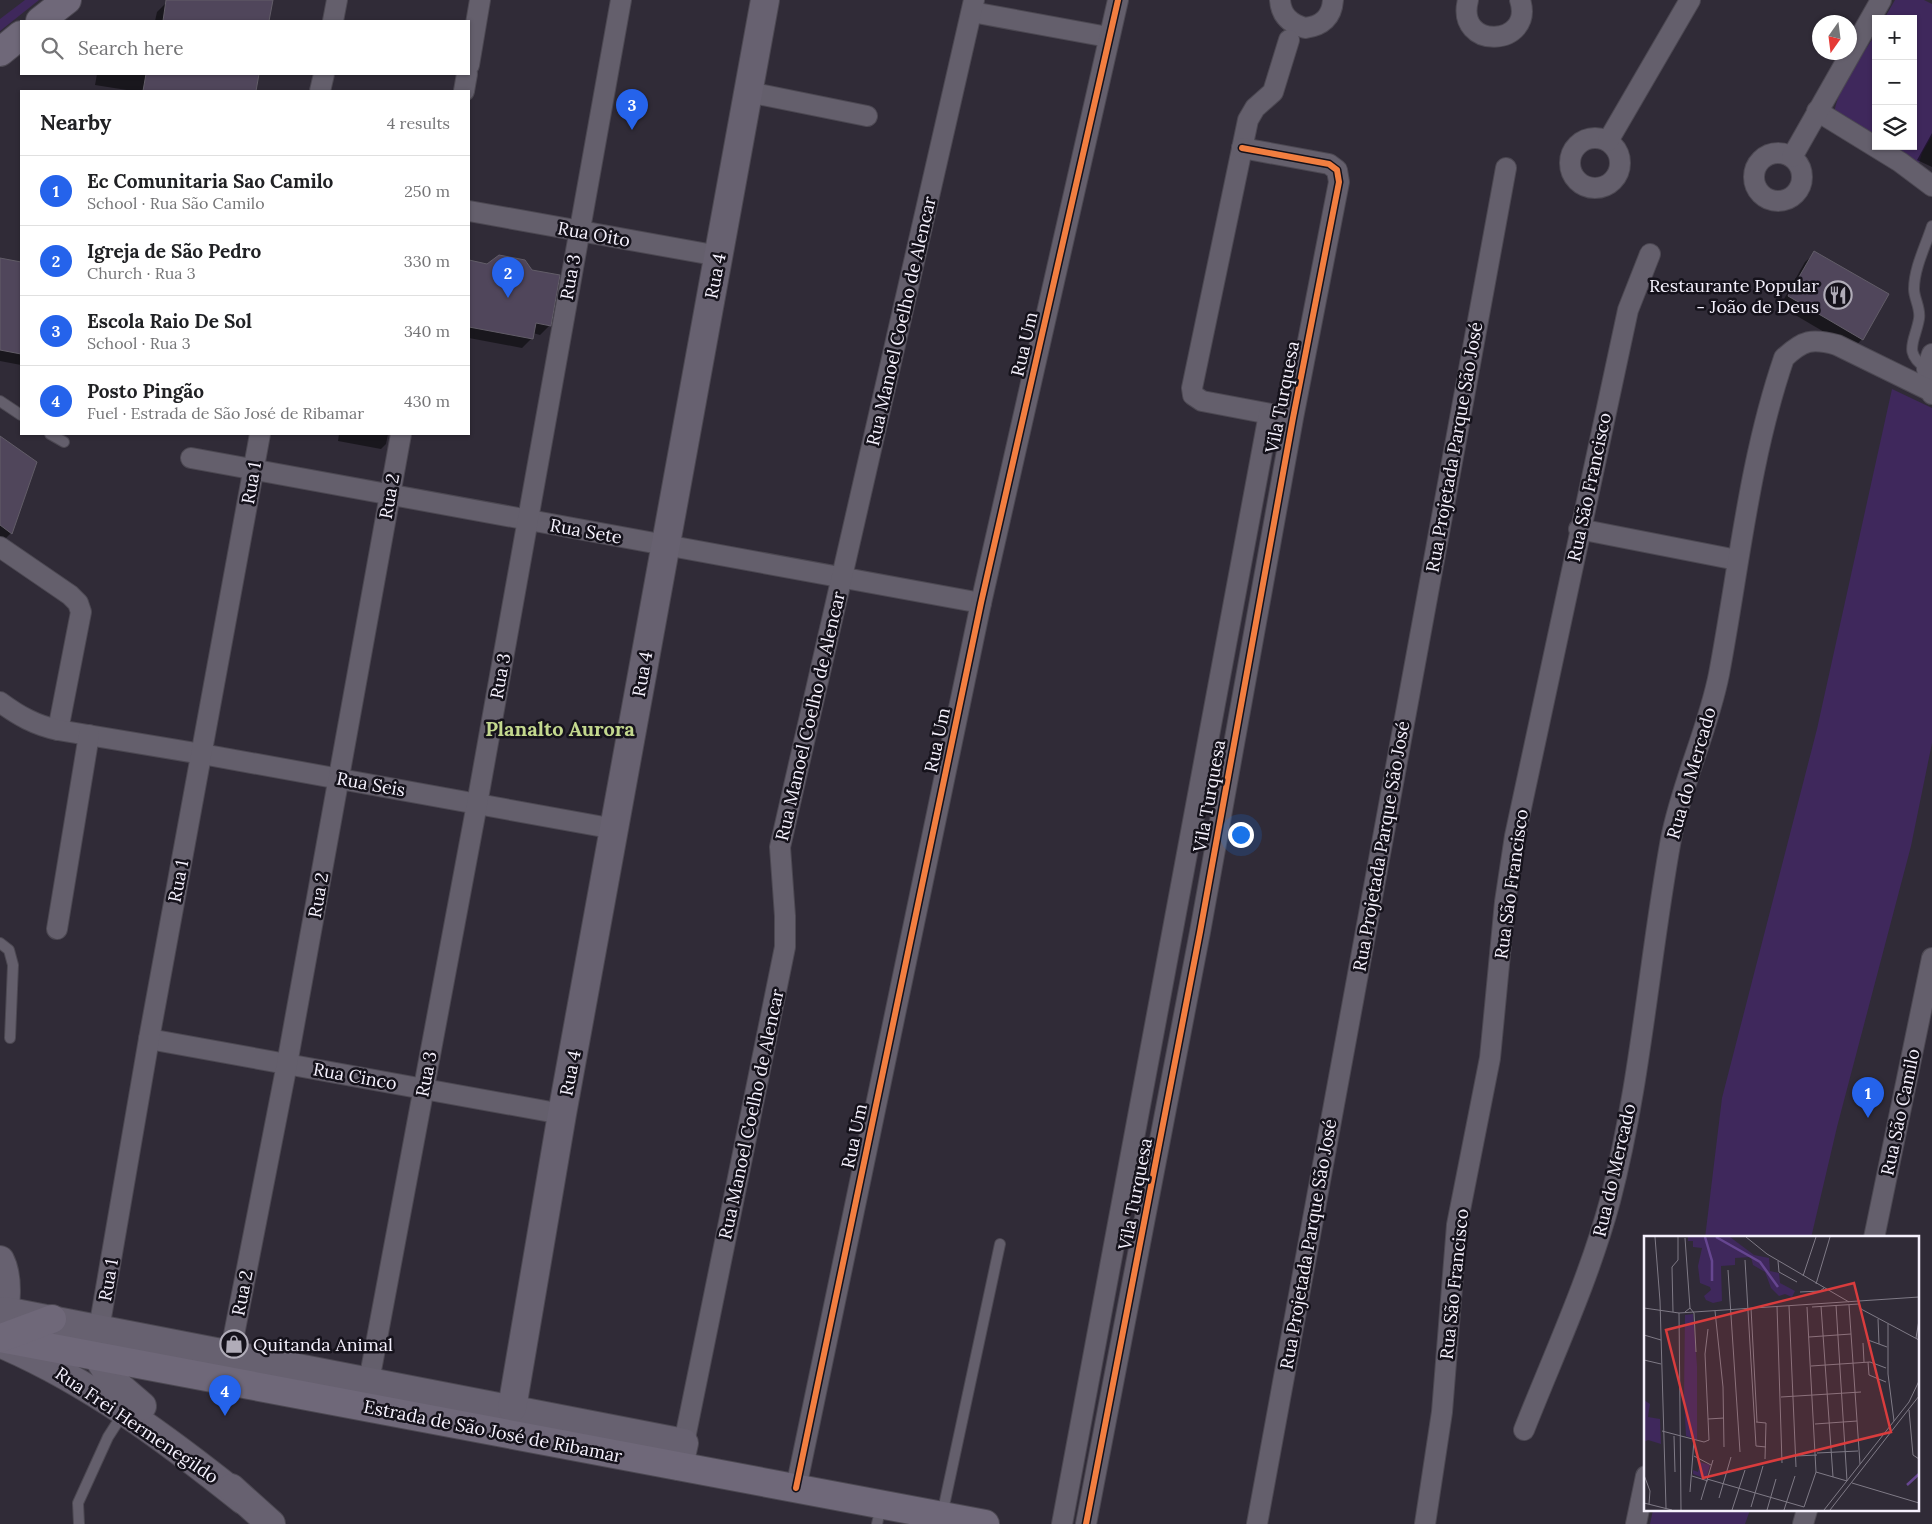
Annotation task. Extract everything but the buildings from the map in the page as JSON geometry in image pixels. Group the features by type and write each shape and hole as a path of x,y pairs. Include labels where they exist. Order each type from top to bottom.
{"main road":[{"path":"41,20 67,0"},
{"path":"0,52 20,37"},
{"path":"0,1338 52,1320"},
{"name":"Estrada de São José de Ribamar","path":"0,1338 682,1454 879,1514 942,1516 985,1524"}],"street":[{"path":"333,20 337,0"},
{"path":"470,59 480,0"},
{"name":"Rua 3","path":"369,1381 477,804 578,231 622,0"},
{"name":"Rua 4","path":"512,1408 562,1114 765,0"},
{"name":"Rua Um","path":"796,1488 982,603 1108,37 1118,0"},
{"path":"1280,0 1284,14 1289,21 1305,28 1323,23 1333,8 1334,0"},
{"path":"1468,0 1466,10 1468,20 1473,28 1480,34 1498,38 1513,30 1519,23 1522,15 1520,0"},
{"path":"1608,140 1690,0"},
{"path":"1792,157 1881,0"},
{"path":"973,6 1108,37"},
{"name":"Rua Manoel Coelho de Alencar","path":"682,1454 785,947 786,916 780,847 973,6"},
{"path":"1242,148 1251,113 1270,97 1275,88 1289,40"},
{"path":"320,90 324,75"},
{"path":"464,90 467,75"},
{"path":"748,92 867,116"},
{"path":"1817,111 1900,162 1932,186"},
{"name":"Vila Turquesa","path":"1086,1524 1200,932 1293,418 1340,176 1337,170 1329,164 1242,148 1192,392 1197,398 1207,402 1293,418"},
{"name":"Rua Projetada Parque São José","path":"1257,1524 1506,168"},
{"name":"Rua Oito","path":"470,211 719,256"},
{"name":"Rua São Francisco","path":"1425,1524 1442,1412 1457,1225 1490,1058 1505,902 1517,826 1579,529 1628,310 1650,254"},
{"name":"Rua do Mercado","path":"1524,1430 1596,1246 1610,1200 1630,1102 1672,838 1684,785 1700,743 1719,676 1754,474 1774,389 1784,358 1793,349 1809,340 1822,341 1837,345 1931,393"},
{"path":"1930,362 1931,393"},
{"name":"Vila Turquesa","path":"1062,1524 1116,1224 1175,928 1269,414"},
{"name":"Rua 1","path":"99,1329 149,1039 260,435"},
{"name":"Rua 2","path":"230,1355 287,1064 401,435"},
{"name":"Rua Sete","path":"191,458 982,603"},
{"path":"1579,529 1738,560"},
{"path":"0,547 70,595 78,603 80,612 58,730"},
{"path":"1230,629 1254,632"},
{"name":"Rua Seis","path":"0,702 20,717 38,725 58,730 202,754 615,829"},
{"path":"57,929 89,735"},
{"path":"1175,928 1200,932"},
{"name":"Rua São Camilo","path":"1874,1236 1932,958"},
{"name":"Rua Cinco","path":"149,1039 562,1114"},
{"path":"1116,1224 1143,1229"},
{"path":"0,1260 5,1274 5,1311 0,1338"},
{"name":"Estrada de São José de Ribamar","path":"5,1311 512,1408 682,1454"},
{"name":"Rua Frei Hermenegildo","path":"0,1343 49,1365 124,1412 190,1458 271,1524"},
{"name":"Rua Frei Hermenegildo","path":"97,1356 105,1371 123,1392 173,1432 243,1500"},
{"path":"1636,1524 1644,1486"}],"lane":[{"path":"1930,362 1918,363 1912,349 1920,310 1914,291 1915,278 1932,226"},
{"path":"0,401 20,414"},
{"path":"52,435 64,442"},
{"path":"0,943 9,950 14,965 10,1038"},
{"path":"942,1516 1000,1244"},
{"path":"79,1524 78,1503 108,1436 124,1412"}],"shaded area":[{"path":"25,0 39,0 0,31 0,19"},
{"path":"1895,0 1924,0 1932,4 1932,136 1922,153 1918,167 1887,150 1917,150 1917,15 1886,15"},
{"path":"1872,39 1872,141 1834,115 1840,95"},
{"path":"1892,389 1932,408 1932,743 1911,846 1837,1127 1811,1236 1705,1236 1722,1098 1817,729"},
{"path":"1653,1512 1749,1512 1745,1524 1650,1524"}],"cycle path":[{"path":"796,1488 981,603 1118,0"},
{"path":"1086,1524 1200,932 1293,418 1339,182 1337,170 1329,164 1242,148"}],"place":[{"name":"Escola Raio De Sol","path":"632,130"},
{"name":"Restaurante Popular - João de Deus","path":"1838,295"},
{"name":"Igreja de São Pedro","path":"508,298"},
{"name":"Ec Comunitaria Sao Camilo","path":"1868,1118"},
{"name":"Quitanda Animal","path":"234,1344"},
{"name":"Posto Pingão","path":"225,1416"}],"district":[{"name":"Planalto Aurora","path":"560,728"}]}
